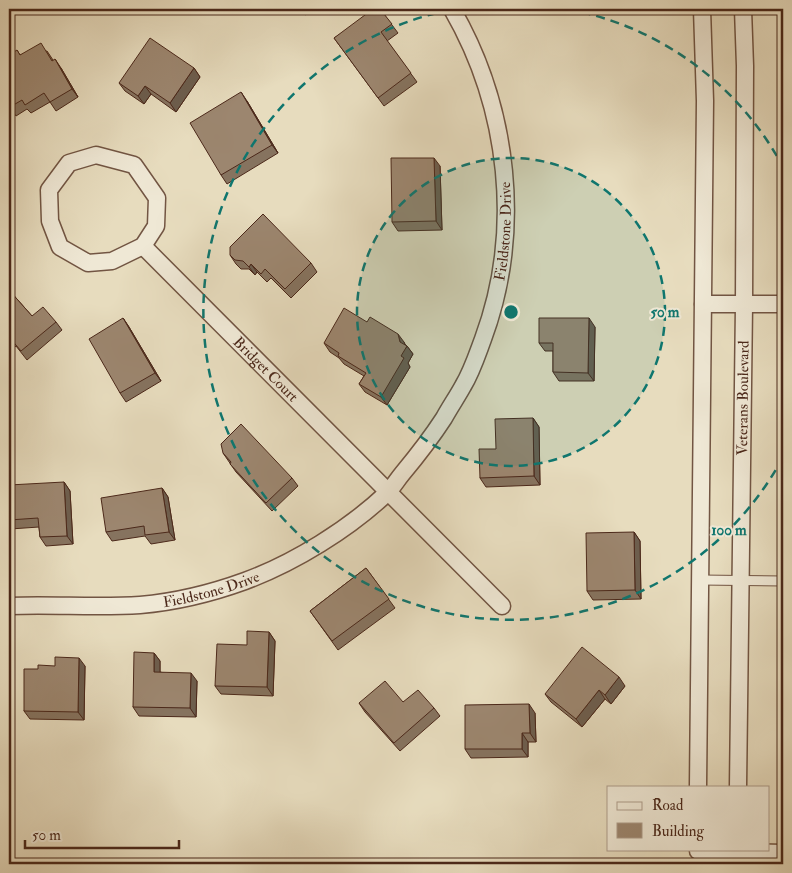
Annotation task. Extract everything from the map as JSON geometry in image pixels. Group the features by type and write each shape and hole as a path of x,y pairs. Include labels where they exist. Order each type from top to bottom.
{"street":[{"name":"Fieldstone Drive","path":"9,606 142,605 212,592 268,572 308,552 340,530 388,492 427,444 464,385 474,364 489,321 504,249 506,197 502,152 495,114 480,65 452,9"},
{"path":"698,786 705,101 702,9"},
{"name":"Veterans Boulevard","path":"738,786 744,305 743,9"},
{"path":"96,155 134,166 157,198 156,226 143,246 112,261 88,263 60,247 50,221 49,190 69,163 96,155"},
{"name":"Bridget Court","path":"143,246 388,492"},
{"path":"703,304 783,304"},
{"path":"388,492 502,606"},
{"path":"698,855 783,853"}],"lane":[{"path":"700,580 783,581"}],"building":[{"path":"373,9 380,9 392,24 381,32 411,73 378,98 334,38"},
{"path":"150,38 194,68 170,103 145,86 138,96 119,83"},
{"path":"41,43 52,61 55,59 72,89 50,102 44,93 25,105 22,100 10,107 9,55 17,50 20,55"},
{"path":"241,92 272,145 221,175 190,123"},
{"path":"391,158 434,158 436,221 392,222"},
{"path":"263,214 311,263 285,289 265,269 261,274 251,264 249,267 243,261 235,260 230,255 230,247"},
{"path":"9,290 32,316 43,307 56,322 21,351 9,338"},
{"path":"344,308 367,322 370,317 398,334 400,342 407,346 401,356 404,358 381,397 359,384 366,373 338,356 339,353 324,343"},
{"path":"123,318 155,373 120,393 89,339"},
{"path":"539,318 589,318 588,373 553,372 553,343 539,343"},
{"path":"533,418 534,476 480,478 479,449 496,449 495,419"},
{"path":"241,424 292,478 266,503 230,464 231,462 223,453 221,444"},
{"path":"64,482 67,536 40,537 38,518 9,520 9,485"},
{"path":"162,488 169,532 145,535 144,526 106,532 101,498"},
{"path":"634,532 635,590 587,591 586,533"},
{"path":"366,568 389,599 332,641 310,611"},
{"path":"247,631 269,632 267,687 215,686 217,644 247,645"},
{"path":"582,647 619,677 605,695 599,690 576,719 545,694"},
{"path":"134,652 154,653 154,672 191,673 190,708 133,707"},
{"path":"55,657 79,658 78,712 24,711 24,669 38,669 38,665 55,666"},
{"path":"385,681 403,702 418,690 434,708 394,743 359,703"},
{"path":"529,704 530,733 522,733 522,749 465,749 465,705"}]}
